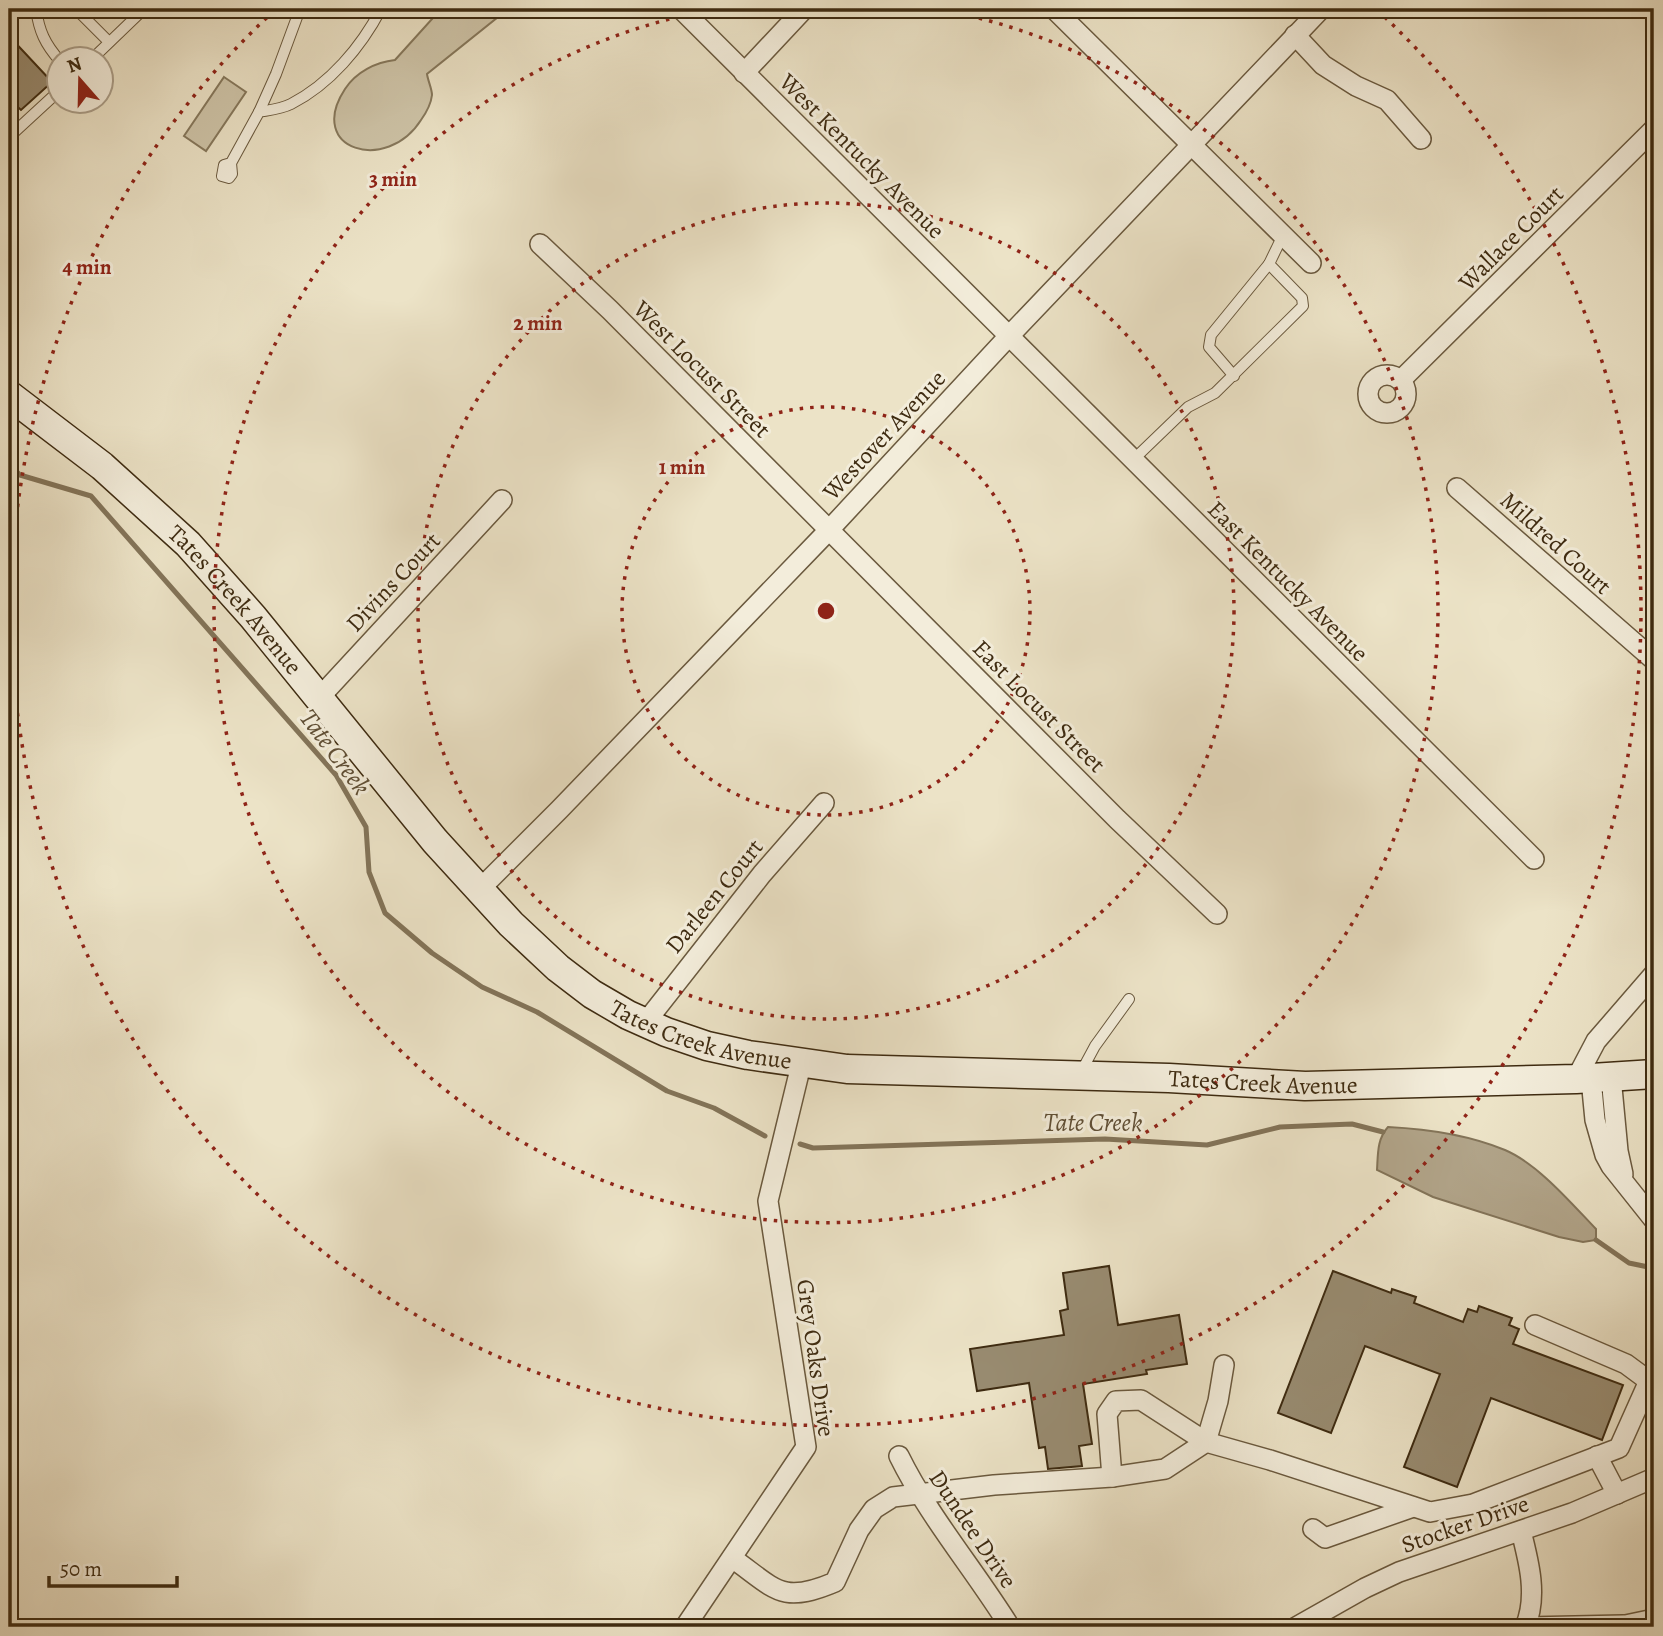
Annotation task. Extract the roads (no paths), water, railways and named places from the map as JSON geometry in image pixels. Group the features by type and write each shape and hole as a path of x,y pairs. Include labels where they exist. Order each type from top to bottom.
{"main road":[{"name":"Tates Creek Avenue","path":"9,395 102,466 171,527 253,617 404,805 479,890 558,968 592,994 645,1023 707,1046 801,1065 847,1069 1305,1086 1654,1074"}],"street":[{"name":"West Kentucky Avenue","path":"681,9 1009,336"},
{"path":"744,73 804,9"},
{"path":"1054,9 1311,263"},
{"name":"Westover Avenue","path":"479,890 829,530 1009,336 1321,9"},
{"path":"1295,36 1323,65 1356,86 1387,100 1421,139"},
{"name":"Wallace Court","path":"1401,380 1654,129"},
{"name":"West Locust Street","path":"540,244 829,530"},
{"name":"East Kentucky Avenue","path":"1009,336 1534,859"},
{"name":"Mildred Court","path":"1457,488 1654,660"},
{"name":"Divins Court","path":"319,698 502,500"},
{"name":"East Locust Street","path":"829,530 1117,819 1217,914"},
{"name":"Darleen Court","path":"645,1023 762,874 824,803"},
{"path":"1654,974 1597,1041 1593,1078 1600,1143 1611,1166 1654,1220"},
{"name":"Grey Oaks Drive","path":"685,1627 806,1447 768,1201 801,1065"},
{"path":"1112,1477 1107,1414 1116,1401 1141,1400 1206,1442 1430,1512 1473,1504 1619,1448 1649,1381 1626,1364 1535,1325"},
{"path":"732,1558 783,1594 810,1593 835,1582 859,1530 874,1509 893,1497 994,1485 1112,1477 1165,1469 1206,1442 1219,1401 1224,1365"},
{"name":"Dundee Drive","path":"899,1456 918,1494 1010,1627"},
{"path":"1597,1456 1617,1494"},
{"name":"Stocker Drive","path":"1296,1627 1364,1588 1399,1572 1521,1531 1654,1478"},
{"path":"1313,1529 1325,1538 1413,1507"},
{"path":"1521,1531 1530,1577 1530,1611 1526,1627 1619,1626 1654,1619"}],"lane":[{"path":"36,9 38,27 46,46"},
{"path":"76,9 109,42"},
{"path":"105,46 144,9"},
{"path":"231,163 259,113 300,9"},
{"path":"259,113 290,105 326,81 355,49 381,9"},
{"path":"9,137 46,103"},
{"path":"1234,376 1209,347 1211,335 1269,264 1283,235"},
{"path":"1132,460 1188,407 1215,393 1234,376 1303,306 1302,298 1269,264"},
{"path":"1080,1076 1085,1061 1129,999"}],"waterway":[{"name":"Tate Creek","path":"9,464 20,475 91,496 336,775 366,827 369,872 385,913 432,953 482,987 537,1012 667,1091 714,1108 765,1136"},
{"name":"Tate Creek","path":"800,1144 813,1148 1105,1139 1207,1145 1280,1127 1352,1124 1383,1132"},
{"name":"Tate Creek","path":"1596,1240 1629,1263 1653,1268"}]}
